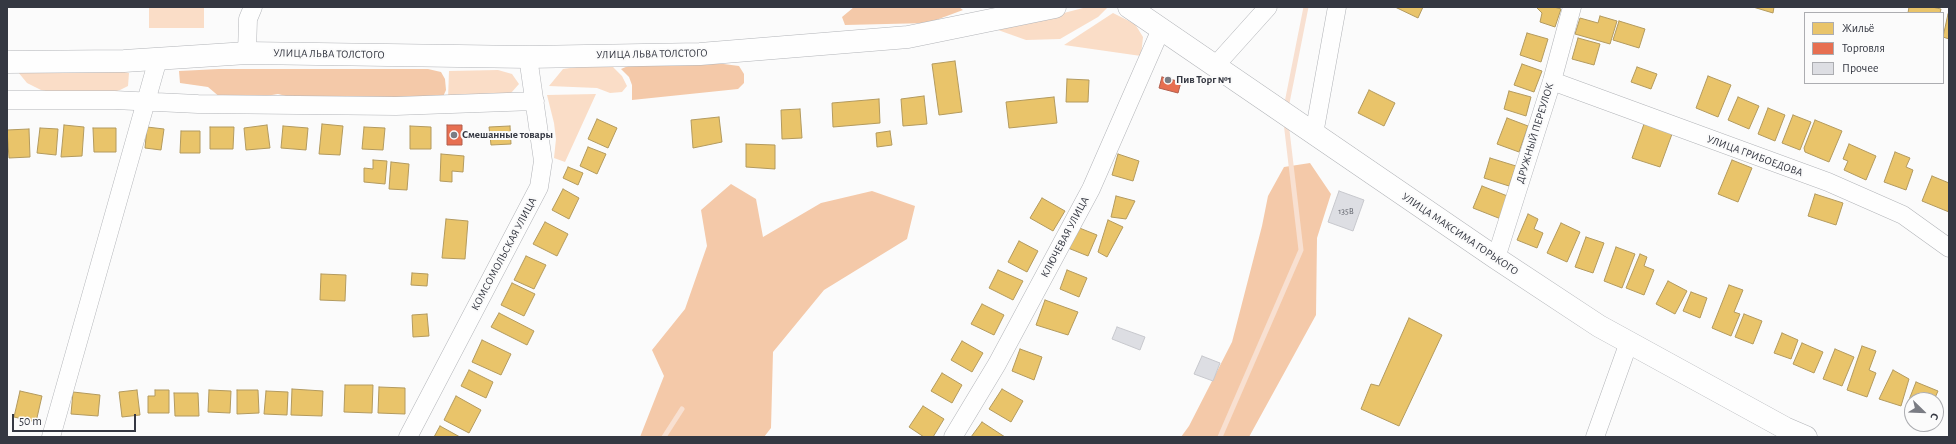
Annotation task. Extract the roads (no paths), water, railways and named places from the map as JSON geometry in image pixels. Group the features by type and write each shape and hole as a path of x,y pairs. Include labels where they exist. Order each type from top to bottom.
{"street":[{"path":"247,52 248,19 253,7"},
{"name":"УЛИЦА ЛЬВА ТОЛСТОГО","path":"7,62 158,59 247,52 528,57 700,54 908,37 1054,7"},
{"name":"УЛИЦА МАКСИМА ГОРЬКОГО","path":"1129,7 1496,258 1599,326 1785,428 1806,437"},
{"path":"1215,66 1268,7"},
{"path":"1314,134 1336,7"},
{"name":"ДРУЖНЫЙ ПЕРЕУЛОК","path":"1496,258 1552,81 1572,7"},
{"name":"КЛЮЧЕВАЯ УЛИЦА","path":"953,437 997,364 1091,189 1161,29"},
{"name":"КОМСОМОЛЬСКАЯ УЛИЦА","path":"408,437 539,187 543,160 528,57"},
{"path":"51,437 158,59"},
{"name":"УЛИЦА ГРИБОЕДОВА","path":"1552,81 1828,182 1903,215 1949,248"},
{"path":"7,100 114,100 198,104 396,106 535,100"},
{"path":"1595,437 1629,342"}],"waterway":[{"path":"1286,108 1306,7"},
{"path":"1220,437 1301,250 1286,122"},
{"path":"664,437 682,409"}],"place":[{"name":"Пив Торг №1","path":"1168,80"},
{"name":"Смешанные товары","path":"454,135"}]}
